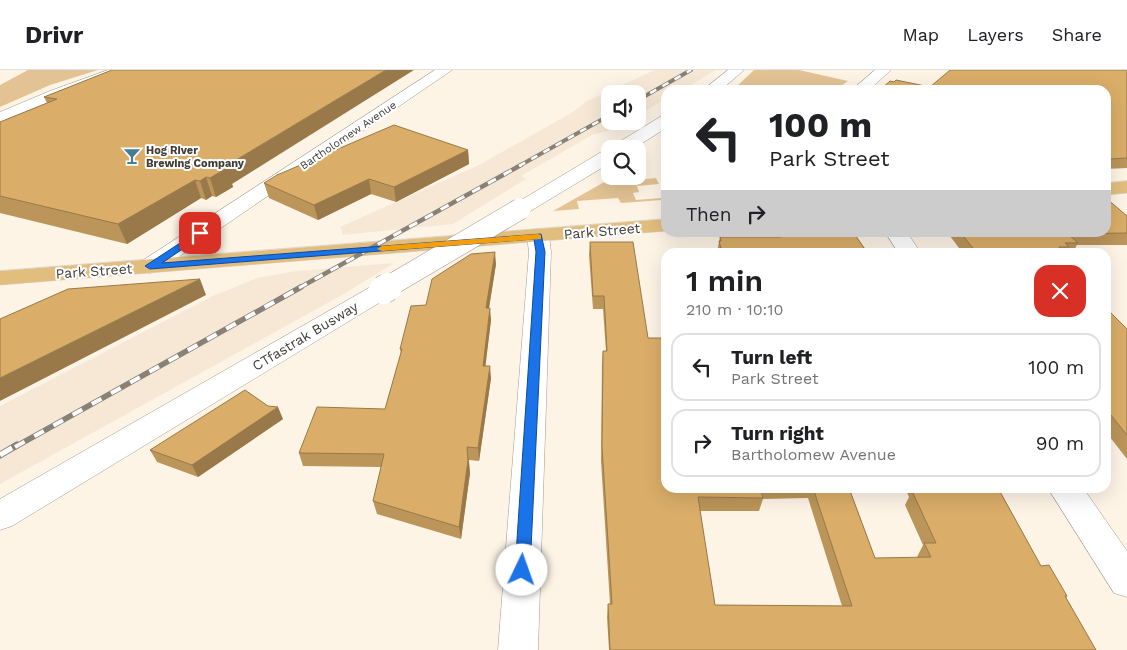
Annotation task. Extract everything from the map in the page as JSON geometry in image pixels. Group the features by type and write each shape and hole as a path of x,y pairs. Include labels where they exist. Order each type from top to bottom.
{"main road":[{"path":"1111,189 1127,187"},
{"name":"Park Street","path":"0,278 661,225"}],"street":[{"path":"0,118 56,94 122,70"},
{"name":"Bartholomew Avenue","path":"150,266 445,70"},
{"path":"718,85 737,70"},
{"path":"866,85 884,70"},
{"path":"635,140 661,124"},
{"name":"CTfastrak Busway","path":"0,516 601,160"},
{"path":"518,650 540,252 538,236"},
{"path":"899,237 906,248"},
{"path":"1068,493 1127,581"}],"shaded area":[{"path":"28,70 98,70 50,85 0,107 0,85"},
{"path":"655,70 716,70 690,85 661,85 661,102 646,110 646,85 622,85"},
{"path":"754,70 799,70 848,81 842,85 738,85"},
{"path":"601,95 601,130 610,130 592,135 521,176 526,179 453,224 342,235 340,227 479,165 573,112 585,102"},
{"path":"656,178 659,184 637,186 639,192 633,193 636,200 661,198 661,200 621,203 618,198 577,201 579,209 553,211 601,184 646,185 646,179"},
{"path":"394,263 342,295 0,484 0,406 213,296 257,278 297,271"}],"building":[{"path":"112,70 386,70 226,166 227,168 210,178 206,177 200,181 195,180 118,224 0,196 0,122 57,99 44,97"},
{"path":"950,70 1127,70 1127,158 1111,159 1111,85 932,85"},
{"path":"896,80 920,85 886,85 890,81 894,82"},
{"path":"394,125 468,150 394,187 369,179 314,205 264,183 277,175"},
{"path":"1111,202 1127,216 1127,233 1111,233"},
{"path":"720,237 856,237 864,248 721,248"},
{"path":"964,237 1071,237 1078,243 1065,243 1069,247 1060,248 973,248"},
{"path":"590,242 633,242 648,338 661,338 661,493 762,493 763,498 698,497 715,605 852,606 815,493 851,493 875,558 931,557 924,543 936,543 913,493 1001,493 1041,566 1049,565 1096,650 610,650 608,604 612,604 602,447 603,351 607,351 604,296 593,296"},
{"path":"495,252 486,308 490,308 483,366 490,366 478,448 467,447 468,460 459,527 373,501 384,454 299,453 317,407 385,409 402,349 400,349 411,306 426,305 432,279 471,254"},
{"path":"200,279 0,378 0,319 68,289"},
{"path":"1111,313 1127,329 1127,435 1111,415"},
{"path":"245,390 268,406 278,407 192,465 150,450"}],"railway":[{"path":"664,85 691,70"},
{"path":"646,95 661,87"},
{"path":"519,166 601,120"},
{"path":"299,288 521,165"},
{"path":"15,447 301,287"},
{"path":"0,455 17,445"}],"slow traffic":[{"path":"382,249 538,237"}],"place":[{"name":"Hog River Brewing Company","path":"132,156"}],"route":[{"path":"200,233 150,266 538,236 540,252 522,570"}]}
